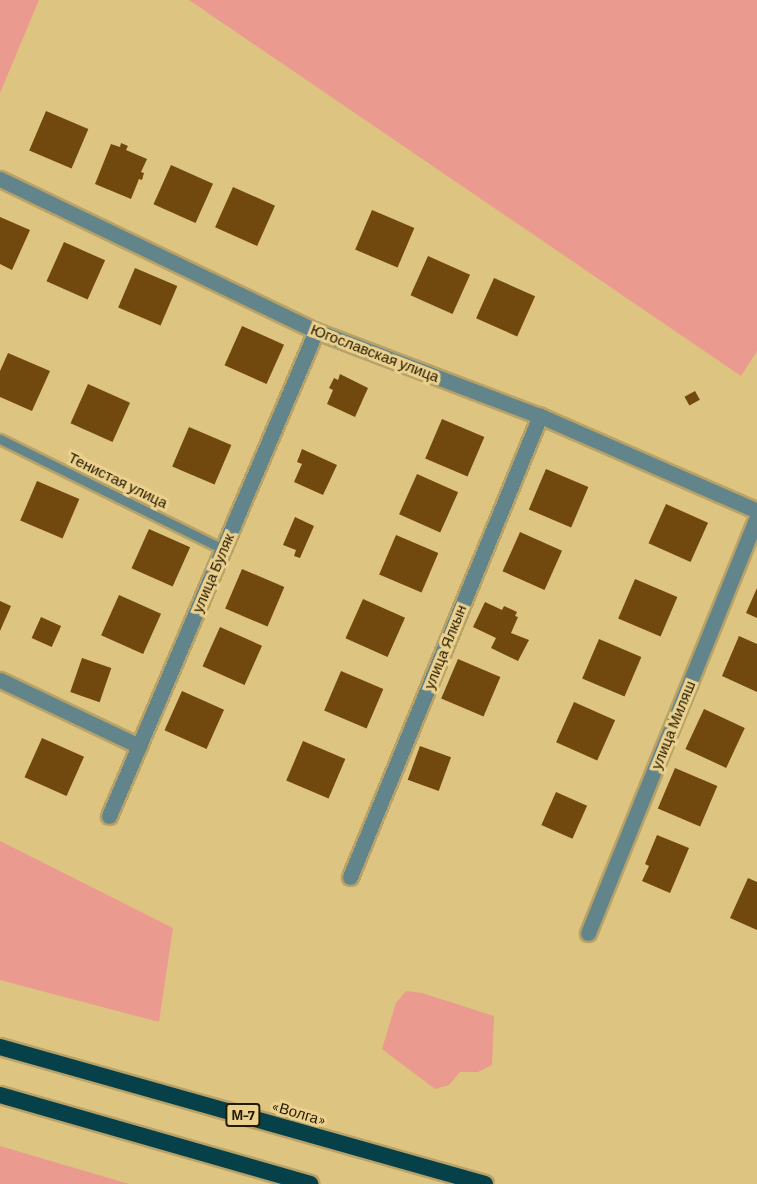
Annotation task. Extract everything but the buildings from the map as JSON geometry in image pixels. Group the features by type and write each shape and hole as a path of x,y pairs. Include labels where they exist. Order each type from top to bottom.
{"highway":[{"name":"«Волга»","path":"0,1047 485,1184"},
{"path":"0,1095 310,1184"}],"street":[{"name":"Югославская улица","path":"0,179 316,331 540,416 757,511"},
{"name":"улица Буляк","path":"109,816 316,331"},
{"name":"улица Ялкын","path":"350,878 540,416"},
{"name":"улица Миляш","path":"588,933 757,518"},
{"path":"0,680 138,746"}],"lane":[{"name":"Тенистая улица","path":"0,439 223,549"}],"shaded area":[{"path":"0,0 39,0 0,93"},
{"path":"189,0 757,0 757,351 741,376"},
{"path":"0,841 173,928 159,1022 0,980"},
{"path":"406,991 422,993 494,1016 492,1065 478,1072 460,1072 449,1085 435,1089 382,1049 396,1003"},
{"path":"0,1146 129,1184 0,1184"}]}
